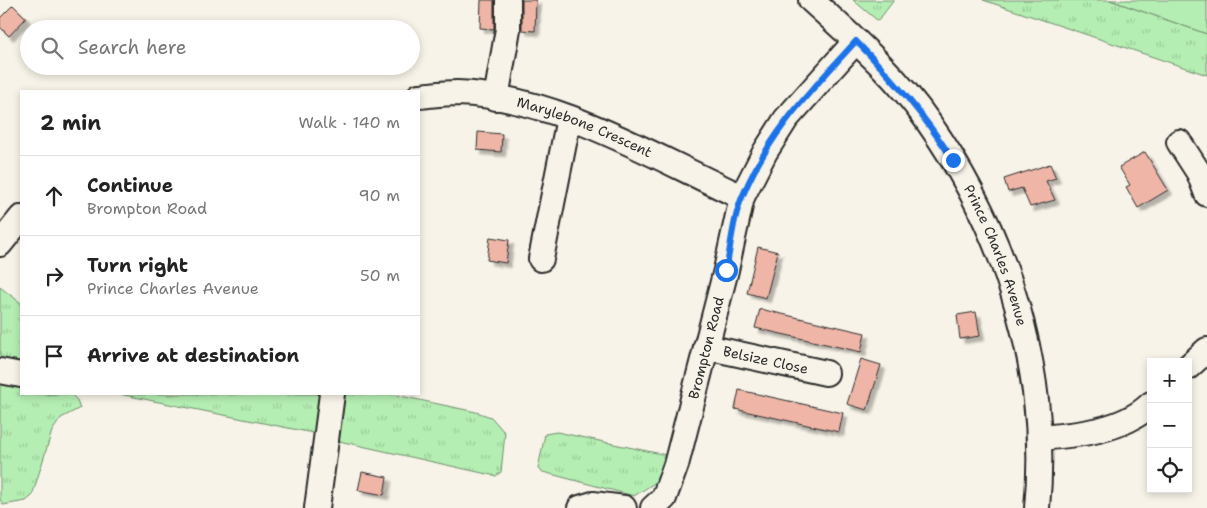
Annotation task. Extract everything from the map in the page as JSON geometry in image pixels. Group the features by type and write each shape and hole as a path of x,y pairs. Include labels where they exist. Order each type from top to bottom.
{"street":[{"path":"496,98 507,38 508,0"},
{"name":"Prince Charles Avenue","path":"811,0 856,41 901,88 928,122 953,160 996,245 1013,289 1021,319 1037,407 1040,438 1040,474 1037,508"},
{"name":"Brompton Road","path":"656,507 664,498 676,465 742,197 765,152 786,118 856,41"},
{"name":"Marylebone Crescent","path":"420,96 457,93 496,98 569,118 610,134 742,197"},
{"path":"541,259 569,118"},
{"path":"1180,142 1199,173 1207,194"},
{"path":"0,244 20,219"},
{"name":"Belsize Close","path":"706,347 826,373"},
{"path":"0,371 20,376"},
{"path":"317,508 332,395"},
{"path":"1040,438 1072,435 1112,426 1147,406"},
{"path":"580,508 593,504 624,508"}],"green space":[{"path":"853,0 894,0 878,21"},
{"path":"983,0 1110,0 1207,34 1207,75"},
{"path":"1110,0 1207,0 1207,34"},
{"path":"0,287 20,302 20,367 0,363"},
{"path":"0,381 20,385 20,395 72,395 77,400 80,408 61,418 52,431 32,496 26,501 3,505 0,499"},
{"path":"124,395 319,395 318,434"},
{"path":"345,395 396,395 476,412 491,417 505,433 501,472 496,476 339,441"},
{"path":"557,432 671,456 664,477 634,496 543,472 538,469 545,434"}],"building":[{"path":"481,0 494,0 494,29 480,28"},
{"path":"522,0 536,0 535,31 522,30"},
{"path":"13,5 26,18 20,20 20,24 9,36 0,27 0,18"},
{"path":"478,132 502,134 501,152 477,150"},
{"path":"1145,152 1168,190 1138,208 1126,187 1130,185 1119,167"},
{"path":"1050,164 1056,178 1046,181 1055,200 1030,207 1022,188 1008,192 1004,179"},
{"path":"490,237 509,240 506,263 487,260"},
{"path":"758,247 778,252 766,298 747,293"},
{"path":"760,309 865,333 861,352 755,328"},
{"path":"976,312 980,336 960,339 957,315"},
{"path":"861,359 881,365 867,410 847,404"},
{"path":"739,390 843,413 839,432 735,409"},
{"path":"362,472 387,477 384,495 358,490"}],"route":[{"path":"726,270 742,197 765,152 786,118 856,41 901,88 928,122 953,160"}]}
